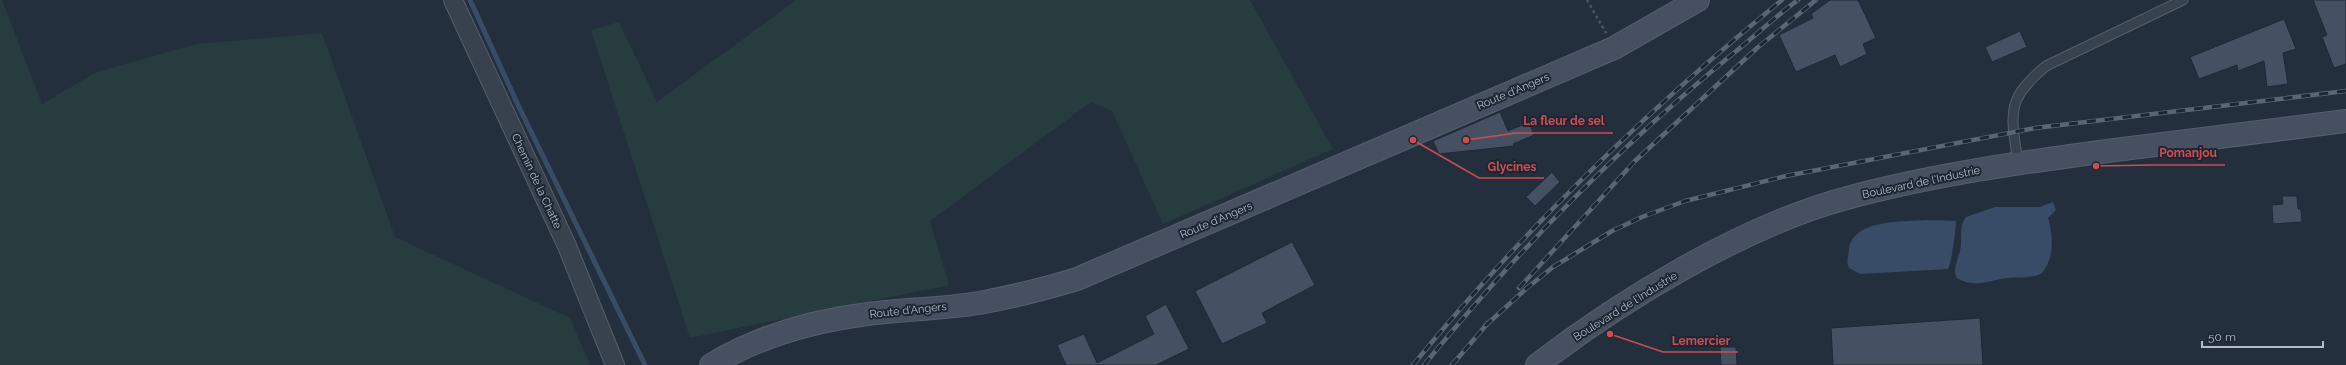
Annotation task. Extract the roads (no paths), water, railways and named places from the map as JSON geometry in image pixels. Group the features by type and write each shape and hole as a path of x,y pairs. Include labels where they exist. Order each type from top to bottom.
{"street":[{"name":"Chemin de la Chatte","path":"453,0 567,246 615,365"},
{"name":"Route d'Angers","path":"711,365 761,339 819,323 868,314 978,303 1028,294 1077,279 1614,48 1698,0"},
{"name":"Boulevard de l'Industrie","path":"1537,365 1627,302 1685,268 1743,238 1795,216 1846,198 1958,173 2018,163 2346,121"}],"lane":[{"path":"2018,163 2012,116 2016,100 2028,81 2046,66 2183,0"}],"water":[{"path":"2053,202 2056,210 2048,218 2052,239 2051,253 2042,273 2030,277 2008,278 1982,283 1970,283 1957,278 1955,268 1961,247 1961,229 1966,217 1995,207 2040,207"},
{"path":"1926,220 1956,221 1952,255 1948,269 1860,274 1849,268 1847,262 1849,250 1852,240 1859,233 1869,227 1880,224"}],"waterway":[{"path":"470,0 518,105 645,365"}],"railway":[{"path":"1413,365 1498,266 1588,173 1683,84 1782,0"},
{"path":"1424,365 1459,323 1533,240 1611,162 1693,87 1798,0"},
{"path":"1519,288 1635,161 1757,48 1816,0"},
{"path":"1485,326 1553,267 1612,231 1642,217 1685,201 1786,176 2035,128 2346,91"},
{"path":"1452,365 1488,323"}],"place":[{"name":"Glycines","path":"1413,140"},
{"name":"La fleur de sel","path":"1466,140"},
{"name":"Pomanjou","path":"2096,166"},
{"name":"Lemercier","path":"1610,334"}]}
